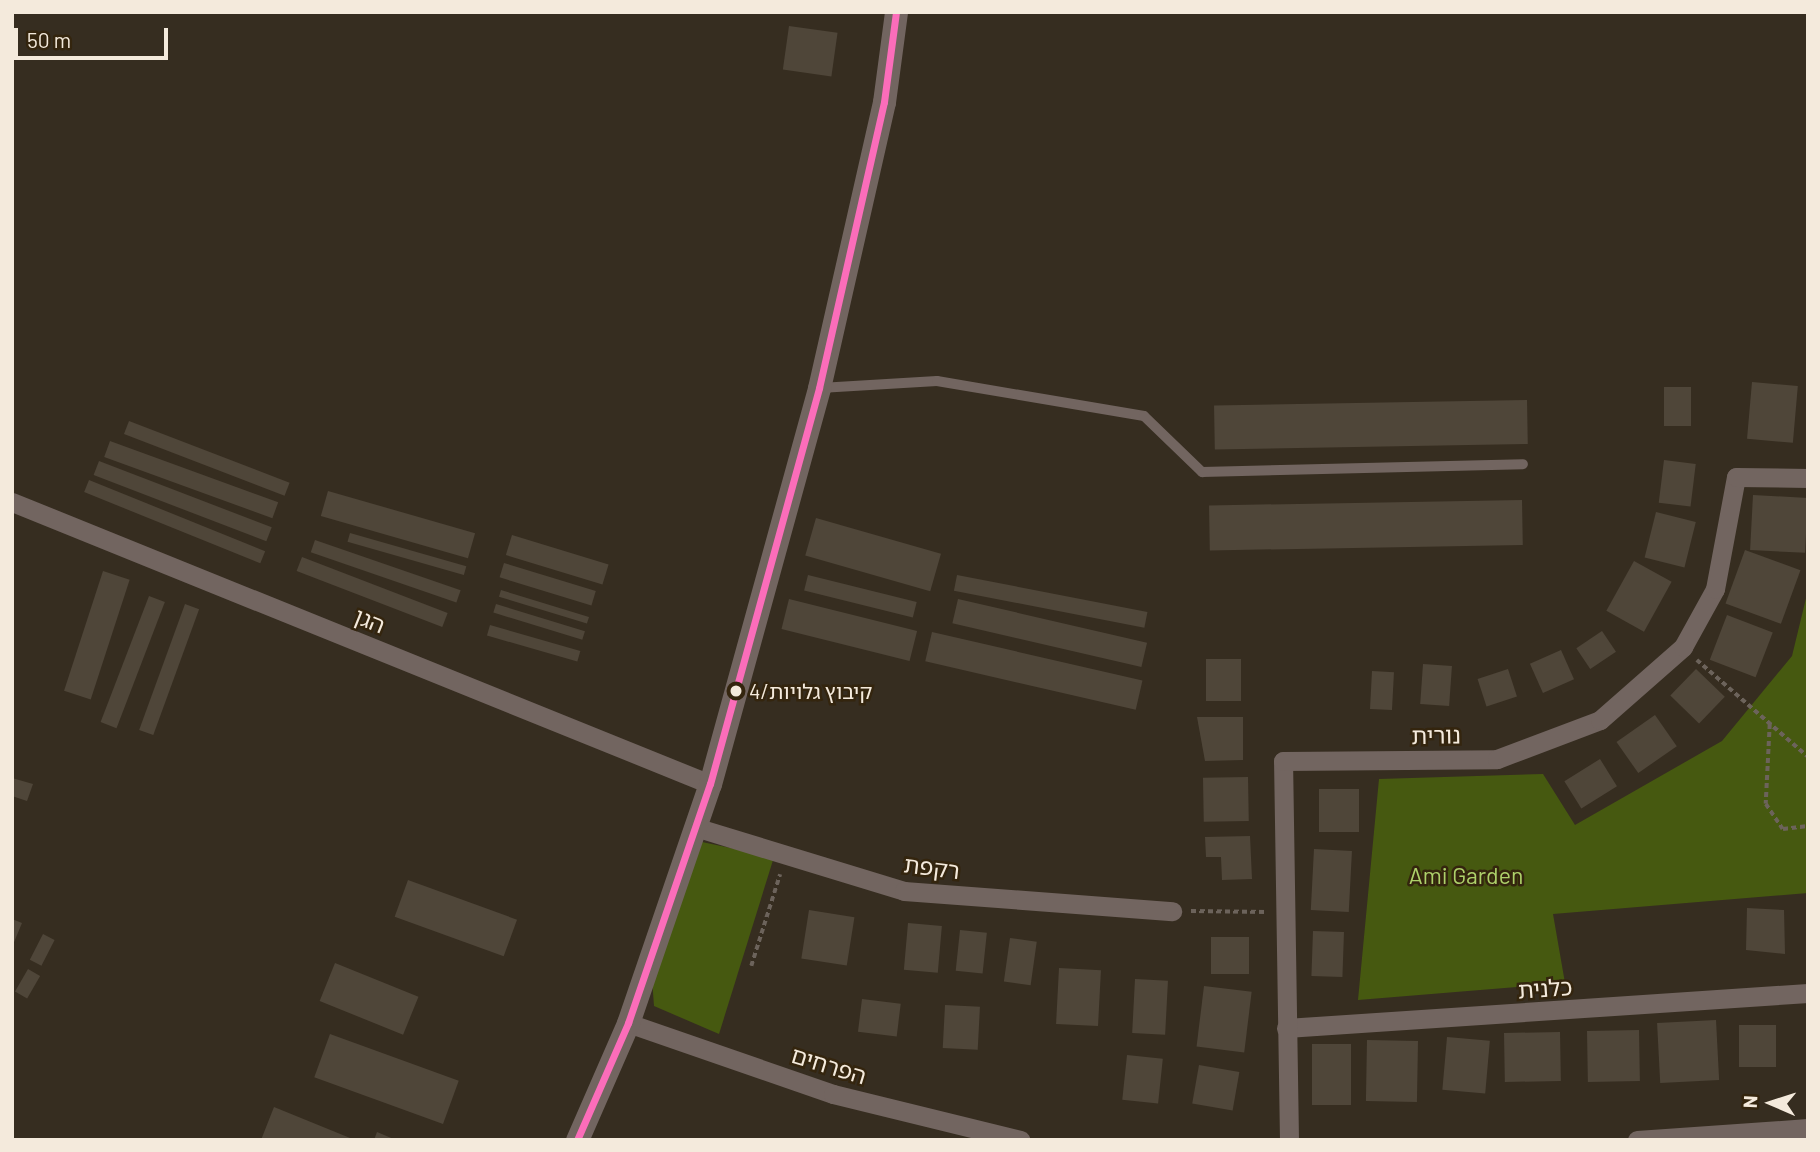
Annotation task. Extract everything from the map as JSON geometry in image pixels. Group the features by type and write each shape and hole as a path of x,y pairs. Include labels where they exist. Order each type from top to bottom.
{"street":[{"path":"578,1140 628,1023 710,784 819,388 884,102 896,12"},
{"name":"נורית","path":"1289,1140 1283,761 1497,759 1600,720 1682,647 1715,589 1736,477 1808,478"},
{"name":"הגן","path":"12,502 710,784"},
{"name":"רקפת","path":"695,827 904,891 1172,911"},
{"name":"כלנית","path":"1286,1028 1808,993"},
{"name":"הפרחים","path":"628,1023 833,1094 1020,1140"},
{"path":"1637,1140 1808,1128"}],"lane":[{"path":"819,388 937,382 1144,416 1202,472 1523,464"}],"path":[{"path":"1682,647 1808,757"},
{"path":"1770,724 1766,803 1783,829 1808,826"},
{"path":"751,966 786,854"},
{"path":"1172,911 1284,912"}],"green space":[{"name":"Ami Garden","path":"1808,590 1808,893 1553,914 1565,983 1358,1000 1379,779 1543,774 1575,825 1722,741 1792,656"},
{"path":"702,842 774,857 719,1034 654,1006 652,979"}],"building":[{"path":"789,26 838,33 831,76 783,70"},
{"path":"1752,382 1798,386 1793,443 1747,439"},
{"path":"1664,387 1691,387 1691,426 1664,426"},
{"path":"1527,400 1528,444 1215,449 1214,405"},
{"path":"129,421 290,483 285,496 124,434"},
{"path":"110,441 278,502 272,518 104,457"},
{"path":"1664,460 1696,464 1691,507 1659,503"},
{"path":"99,461 272,527 266,541 94,475"},
{"path":"89,480 265,551 260,563 84,492"},
{"path":"328,491 475,533 468,558 321,516"},
{"path":"1753,495 1808,498 1805,553 1750,550"},
{"path":"1522,500 1523,545 1210,550 1209,505"},
{"path":"1656,512 1696,522 1684,568 1645,558"},
{"path":"816,518 941,554 930,591 805,555"},
{"path":"350,533 466,566 464,575 348,542"},
{"path":"512,535 609,565 602,585 506,555"},
{"path":"315,540 461,590 456,602 311,552"},
{"path":"1745,550 1800,570 1781,624 1726,604"},
{"path":"302,557 448,613 442,627 297,571"},
{"path":"1634,561 1672,582 1644,632 1606,611"},
{"path":"504,563 596,591 591,605 500,577"},
{"path":"103,571 130,580 91,699 64,691"},
{"path":"808,575 917,602 913,618 804,591"},
{"path":"957,575 1147,612 1144,628 954,591"},
{"path":"501,590 589,617 587,624 499,597"},
{"path":"149,596 165,602 116,728 101,722"},
{"path":"789,599 917,631 910,661 782,629"},
{"path":"958,599 1147,643 1141,667 952,623"},
{"path":"185,604 199,609 153,735 139,730"},
{"path":"496,604 585,631 582,640 493,613"},
{"path":"1727,615 1773,633 1756,677 1710,660"},
{"path":"490,625 580,651 577,661 487,636"},
{"path":"1602,631 1616,652 1590,669 1576,648"},
{"path":"932,632 1142,681 1136,710 925,661"},
{"path":"1561,650 1574,679 1543,693 1530,664"},
{"path":"1206,659 1241,659 1241,701 1206,701"},
{"path":"1423,664 1452,666 1449,706 1420,704"},
{"path":"1508,669 1517,697 1487,706 1478,679"},
{"path":"1696,669 1725,697 1699,723 1670,696"},
{"path":"1372,671 1394,672 1392,710 1370,709"},
{"path":"1655,715 1677,746 1638,773 1616,742"},
{"path":"1197,717 1243,717 1243,760 1205,761"},
{"path":"1600,759 1617,786 1581,808 1564,781"},
{"path":"1248,777 1249,821 1204,822 1203,778"},
{"path":"12,778 33,784 27,801 12,796"},
{"path":"1319,789 1359,789 1359,832 1319,832"},
{"path":"1250,836 1252,879 1222,880 1221,857 1206,857 1205,837"},
{"path":"1314,849 1352,851 1349,912 1311,910"},
{"path":"408,880 517,920 504,956 395,917"},
{"path":"1747,908 1784,910 1785,954 1746,950"},
{"path":"809,910 854,917 847,966 801,958"},
{"path":"12,919 22,923 12,947"},
{"path":"908,923 942,926 938,973 904,970"},
{"path":"960,930 987,933 983,974 956,971"},
{"path":"1313,931 1344,932 1342,977 1311,976"},
{"path":"43,934 55,940 41,966 30,960"},
{"path":"1211,937 1249,937 1249,974 1211,974"},
{"path":"1010,938 1037,942 1031,985 1004,982"},
{"path":"335,963 418,997 403,1035 320,1001"},
{"path":"1059,968 1101,970 1098,1026 1056,1024"},
{"path":"28,969 40,976 27,999 15,992"},
{"path":"1135,979 1168,981 1165,1035 1132,1033"},
{"path":"1204,986 1252,992 1244,1052 1197,1047"},
{"path":"862,999 901,1004 897,1037 858,1032"},
{"path":"945,1005 980,1007 978,1050 943,1048"},
{"path":"1716,1020 1719,1080 1660,1083 1657,1023"},
{"path":"1739,1025 1776,1025 1776,1067 1739,1067"},
{"path":"1639,1030 1640,1081 1588,1082 1587,1031"},
{"path":"1560,1032 1561,1081 1505,1082 1504,1033"},
{"path":"330,1034 459,1081 443,1124 314,1077"},
{"path":"1447,1037 1490,1041 1485,1094 1442,1090"},
{"path":"1367,1040 1418,1041 1417,1102 1366,1101"},
{"path":"1312,1044 1351,1044 1351,1105 1312,1105"},
{"path":"1127,1055 1163,1059 1158,1104 1122,1100"},
{"path":"1199,1065 1239,1072 1233,1111 1192,1103"},
{"path":"274,1107 355,1140 261,1140"},
{"path":"377,1132 396,1140 374,1140"}],"transit line":[{"path":"577,1140 628,1023 710,784 819,388 884,102 896,12"}],"place":[{"name":"קיבוץ גלויות/4","path":"736,691"}]}
